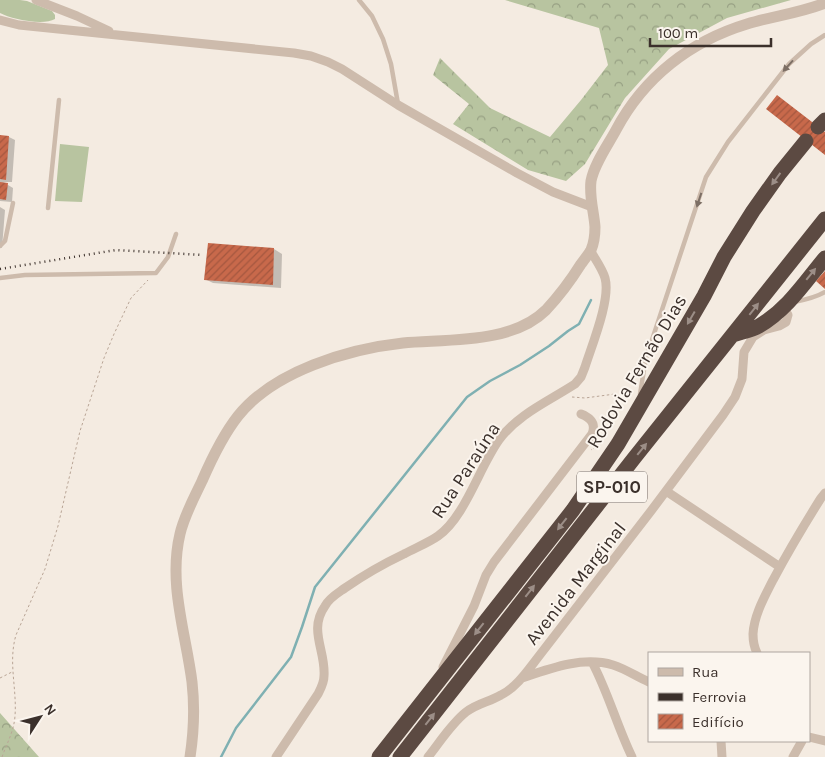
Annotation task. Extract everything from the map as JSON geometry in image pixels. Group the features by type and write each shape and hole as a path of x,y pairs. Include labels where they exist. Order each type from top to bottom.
{"highway":[{"name":"Rodovia Fernão Dias","path":"379,757 573,510 618,444 704,296 724,257 753,211 806,141"},
{"name":"SP-010","path":"400,757 635,457 825,219"},
{"path":"733,335 758,326 776,314 786,305 825,258"}],"street":[{"path":"36,0 117,35"},
{"path":"190,757 194,734 194,709 192,681 178,602 176,557 180,534 187,514 224,435 238,416 251,401 269,387 288,376 330,359 403,343 501,334 520,328 534,320 546,310 561,292 590,250 594,239 595,226 590,189 592,176 622,119 651,81 684,53 719,34 746,24 825,4"},
{"path":"56,28 61,10"},
{"path":"0,20 19,24 310,56 342,69 398,105 553,192 592,207"},
{"name":"Rua Paraúna","path":"276,757 323,684 324,674 317,628 325,605 331,598 356,580 437,537 454,521 500,439 524,416 575,384 581,376 605,304 607,291 605,278 590,250"},
{"name":"Avenida Marginal","path":"428,757 460,718 476,705 501,696 522,678 723,415 735,397 742,379 744,352 753,337 764,330 786,322 788,315 786,305"},
{"path":"433,687 494,562 592,434 594,430 590,418 581,414"},
{"path":"666,491 780,567"},
{"path":"757,652 753,635 754,625 763,600 780,567 820,498 825,493"},
{"path":"522,678 544,670 578,662 592,662 614,666 648,682"},
{"path":"592,662 598,672 632,757"},
{"path":"810,736 825,742"},
{"path":"721,742 722,757"},
{"path":"793,757 801,742"}],"lane":[{"path":"359,0 372,16 383,40 391,64 398,105"},
{"path":"637,411 646,358 706,177 728,142 789,64 811,44 825,35"},
{"path":"48,208 58,100"},
{"path":"0,246 5,241 13,203"},
{"path":"0,278 25,275 156,273 168,257 176,234"},
{"path":"786,305 808,300 825,292"}],"path":[{"path":"2,757 12,733 15,719 13,646 45,569 58,526 80,431 104,358 131,298 156,273"},
{"path":"0,678 13,672"}],"green space":[{"path":"0,0 27,1 52,11 55,19 35,22 5,15 0,13"},
{"path":"505,0 791,0 727,18 669,49 625,98 585,164 566,181 528,170 453,124 469,104 433,75 440,58 490,108 550,137 608,65 599,28"},
{"path":"60,144 89,147 82,202 55,201"},
{"path":"0,713 39,757 0,757"}],"building":[{"path":"777,95 825,132 825,155 766,109"},
{"path":"0,135 9,136 6,180 0,179"},
{"path":"0,182 8,183 6,200 0,199"},
{"path":"208,243 274,248 273,285 204,280"},
{"path":"825,271 825,289 816,281"}],"waterway":[{"path":"221,757 236,728 291,657 315,587 467,397 490,381 520,365 579,324 591,300"}],"railway":[{"path":"0,269 116,250 203,255"}]}
